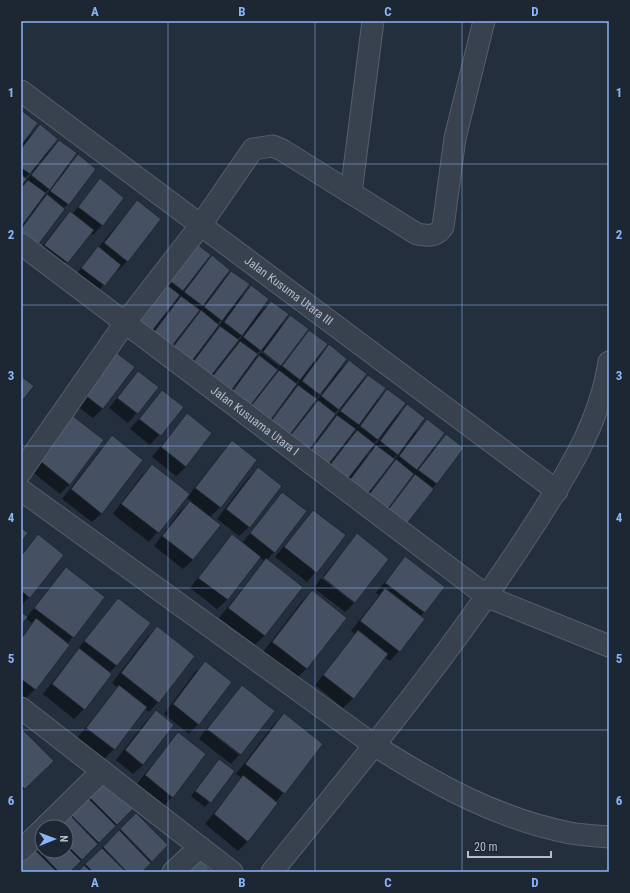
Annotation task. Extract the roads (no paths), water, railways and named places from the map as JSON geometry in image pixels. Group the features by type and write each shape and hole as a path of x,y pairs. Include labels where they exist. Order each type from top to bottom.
{"street":[{"path":"351,193 373,21"},
{"path":"21,472 125,323 200,226 253,150 273,146 282,150 418,234 431,236 438,233 443,227 455,138 462,104 484,21"},
{"name":"Jalan Kusuma Utara III","path":"21,91 200,226 557,490"},
{"name":"Jalan Kusuama Utara I","path":"21,244 488,597 609,646"},
{"path":"272,872 374,745 488,597 557,490 587,434 600,399 609,362"},
{"path":"21,490 374,745 410,768 470,801 518,819 570,833 609,837"},
{"path":"21,708 232,872"},
{"path":"53,819 102,771"},
{"path":"21,850 34,838"},
{"path":"173,872 200,847"}]}
